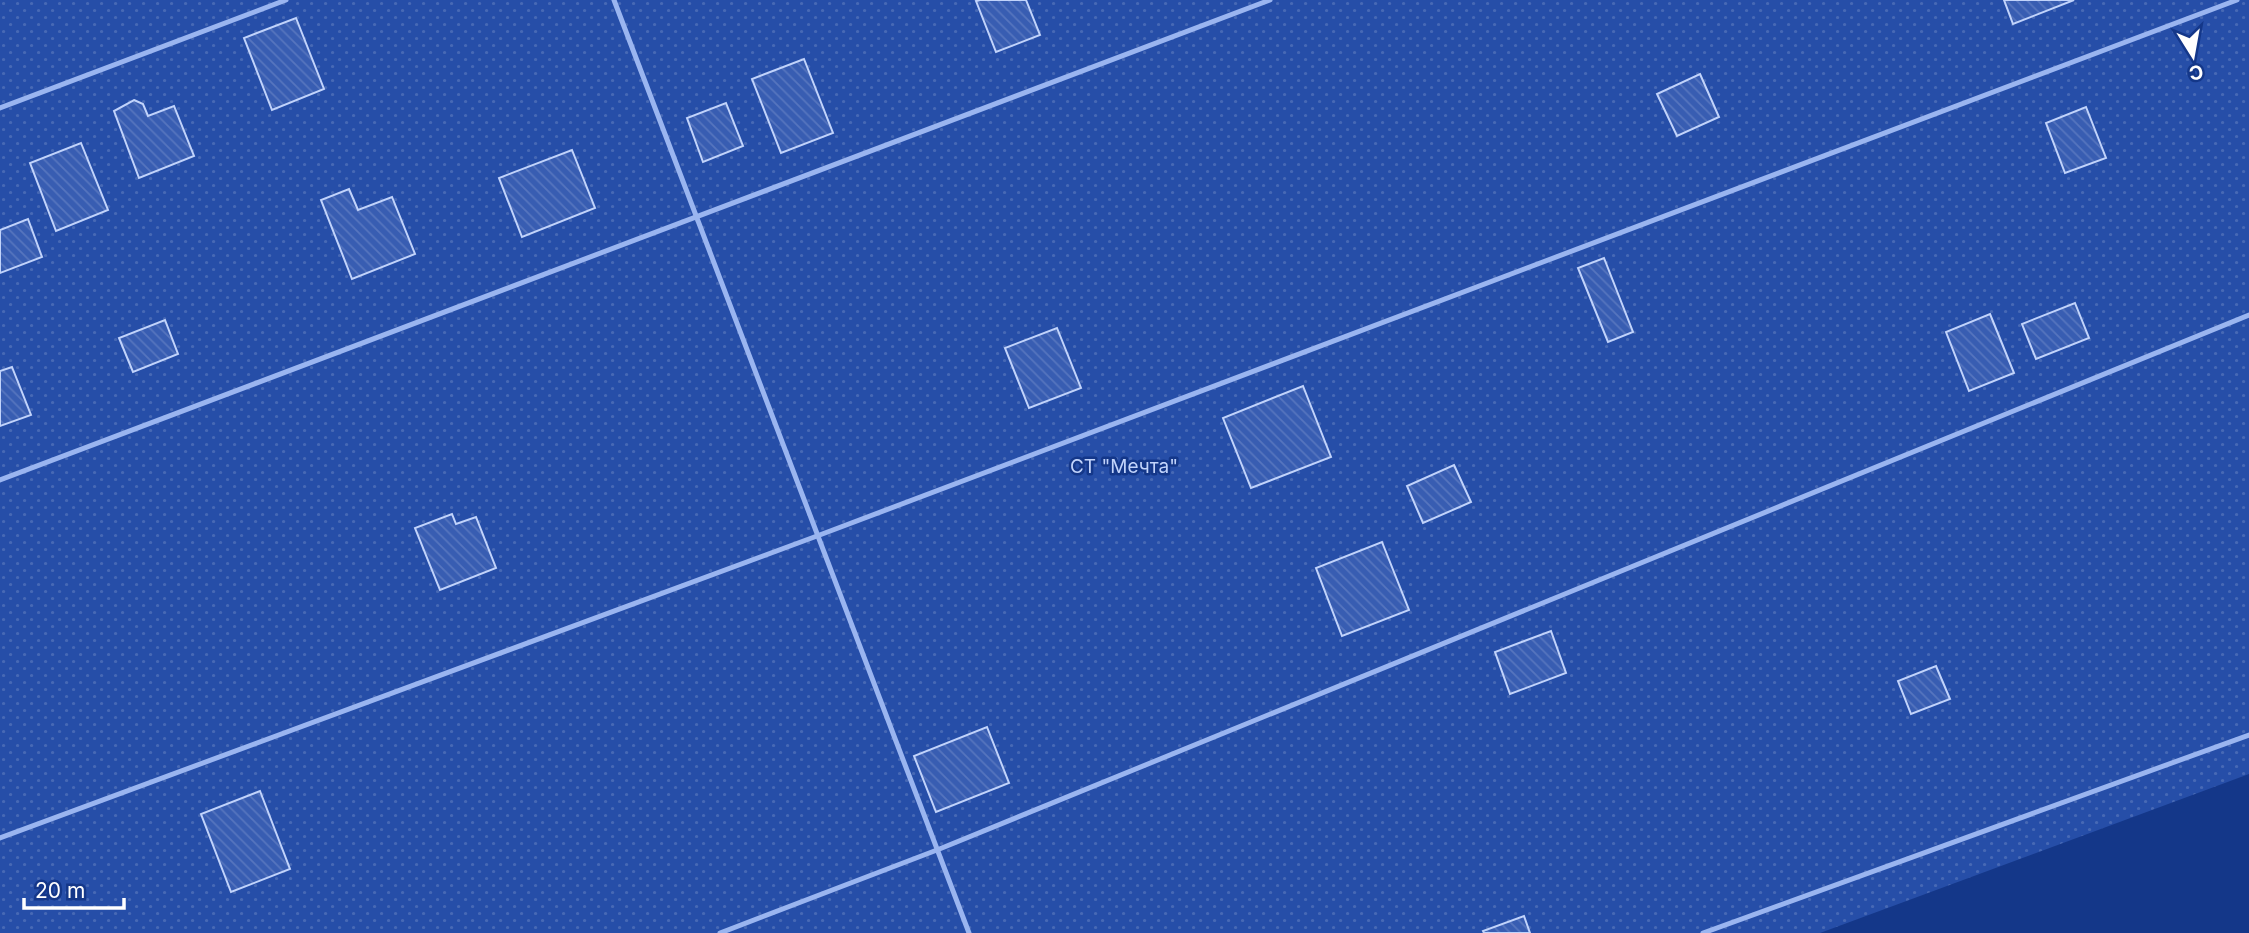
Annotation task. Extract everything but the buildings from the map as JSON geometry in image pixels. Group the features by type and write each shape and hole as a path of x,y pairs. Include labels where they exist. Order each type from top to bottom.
{"lane":[{"path":"0,108 286,0"},
{"path":"614,0 969,933"},
{"path":"0,480 1270,0"},
{"path":"0,838 817,536 2237,0"},
{"path":"720,933 937,850 2249,316"},
{"path":"1703,933 2249,735"}],"green space":[{"name":"СТ \"Мечта\"","path":"0,0 2249,0 2249,774 1820,933 0,933"}]}
